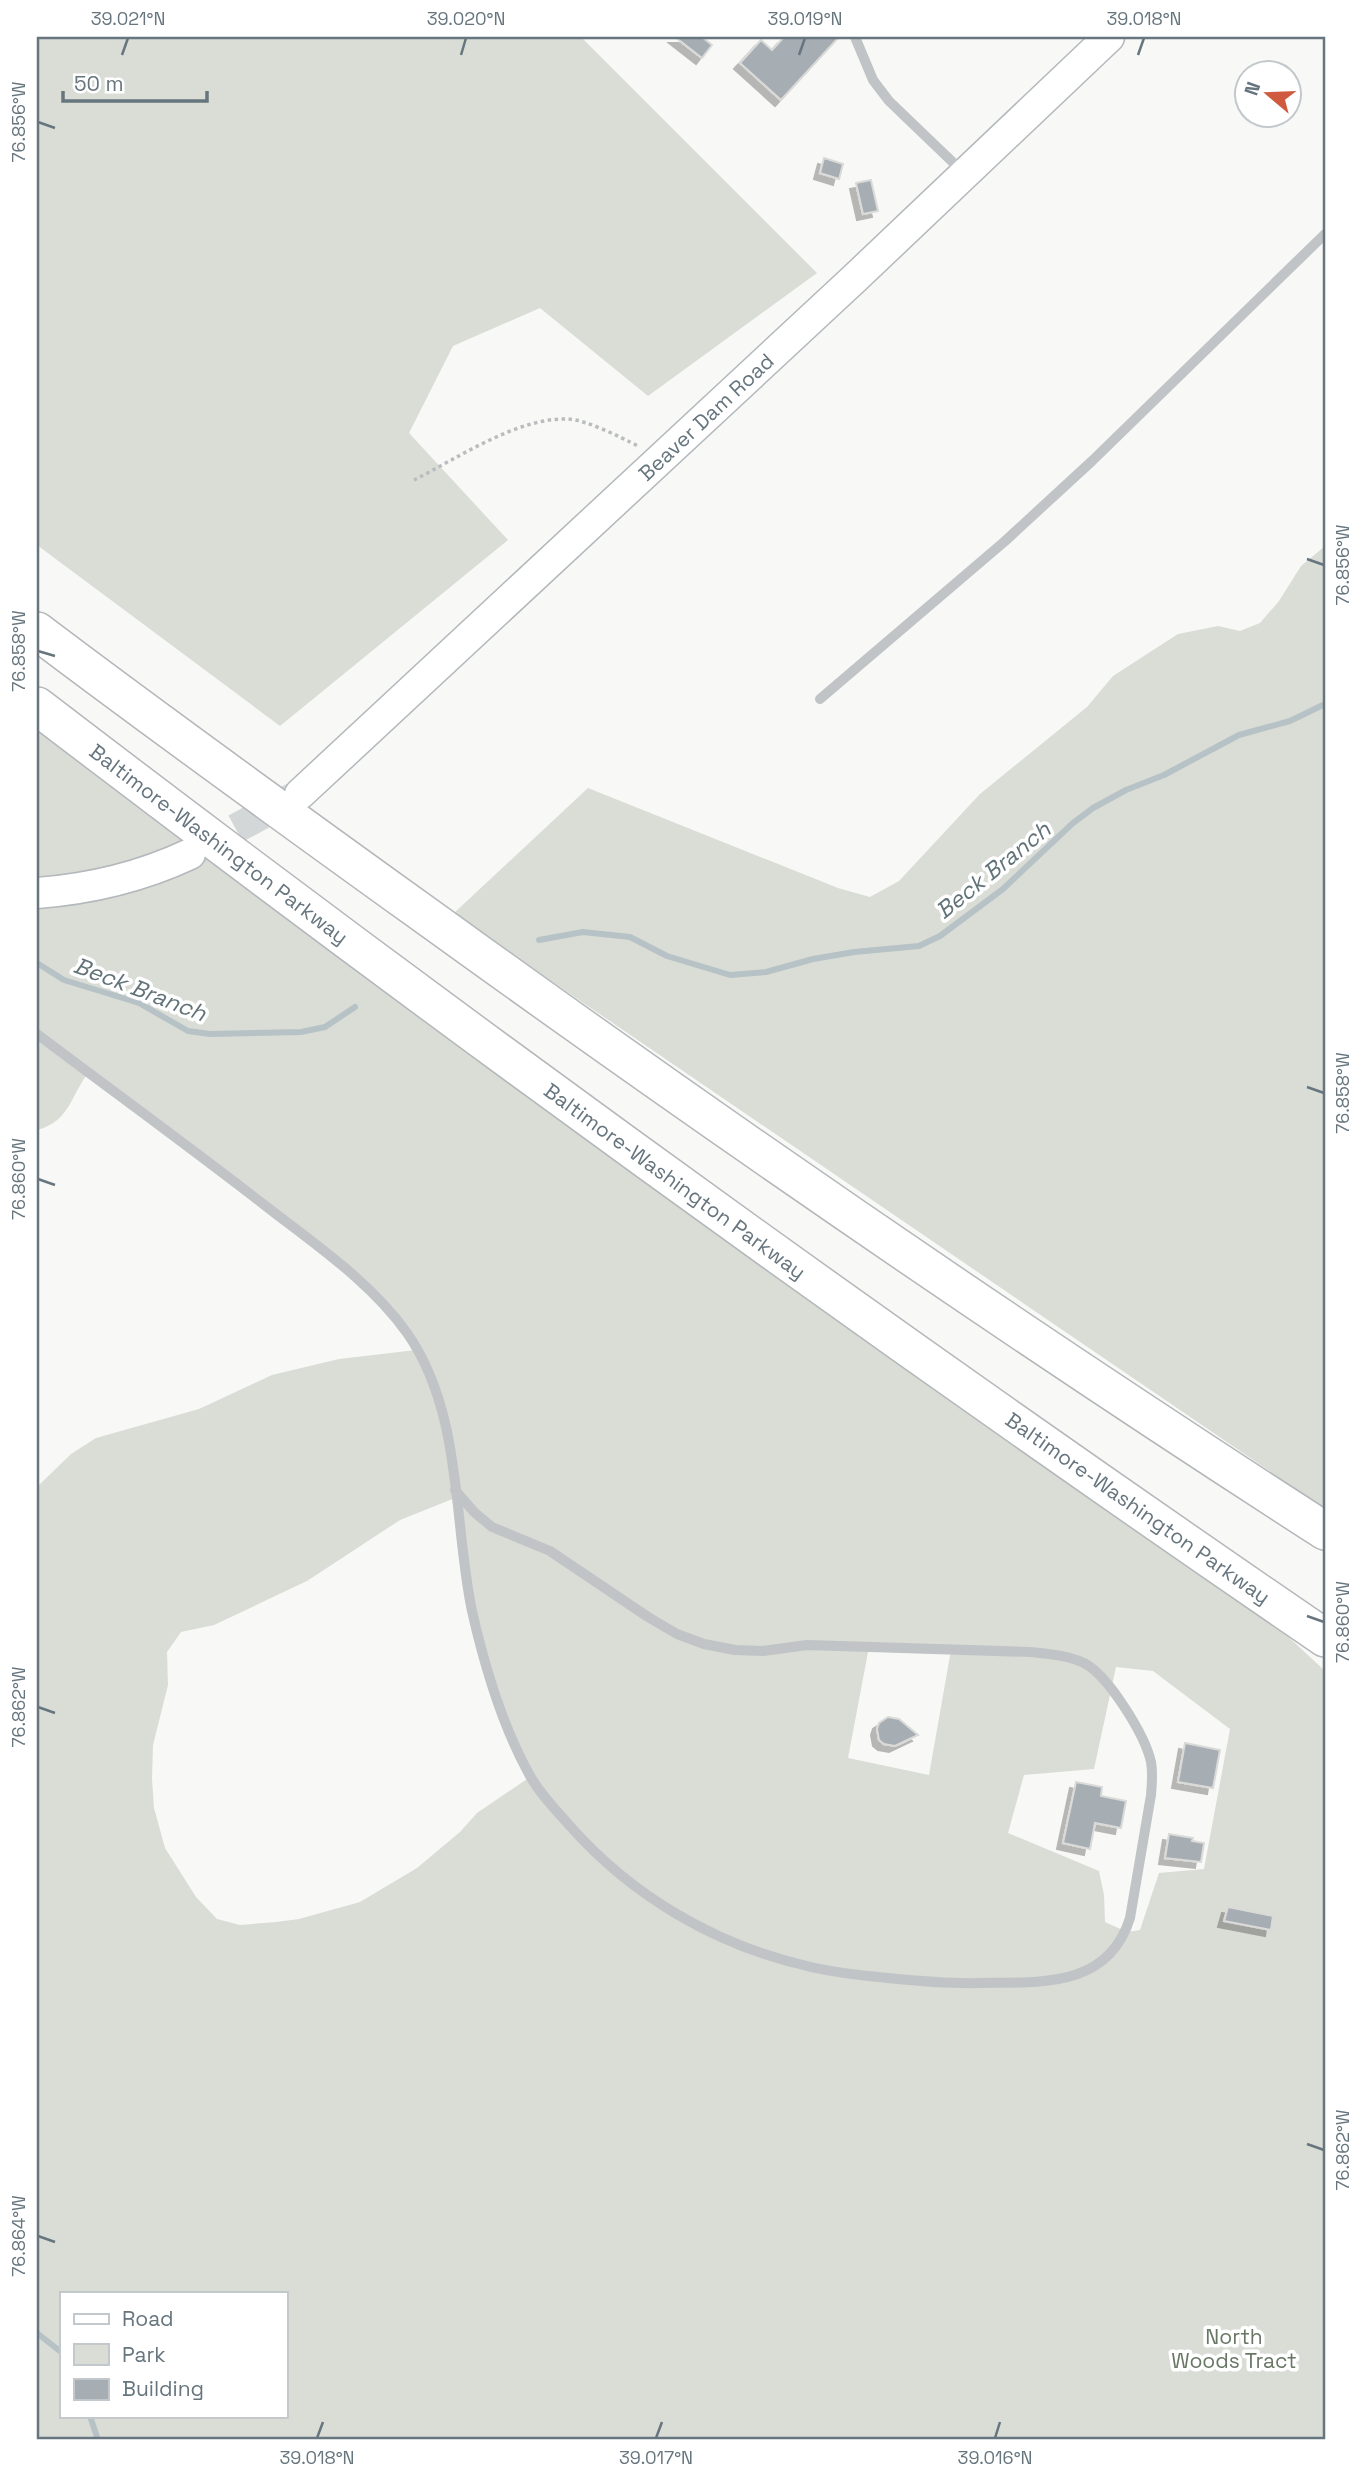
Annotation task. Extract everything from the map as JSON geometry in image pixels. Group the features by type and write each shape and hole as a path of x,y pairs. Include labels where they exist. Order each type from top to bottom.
{"highway":[{"path":"37,631 233,777 755,1149 1033,1338 1325,1531"},
{"name":"Baltimore-Washington Parkway","path":"37,706 194,827 709,1206 1325,1638"}],"street":[{"name":"Beaver Dam Road","path":"300,794 1109,37"},
{"path":"37,893 62,891 127,878 190,854"}],"lane":[{"path":"855,37 873,80 889,101 965,174"},
{"path":"820,699 1014,533 1092,461 1325,234"},
{"path":"37,1034 305,1236 384,1305 407,1333 431,1379 451,1459 455,1490 472,1612 500,1706 530,1777 592,1851 635,1888 681,1917 766,1954 808,1967 915,1981 965,1984 1064,1979 1097,1967 1123,1936 1130,1918 1153,1778 1150,1760 1117,1695 1091,1668 1064,1657 1030,1652 807,1645 763,1651 735,1650 704,1644 677,1634 648,1617 550,1551 492,1527 474,1512 455,1490"}],"path":[{"path":"414,480 499,437 538,421 570,419 662,457"}],"green space":[{"path":"37,37 581,37 817,273 648,396 540,308 453,346 409,433 508,540 280,726 37,545"},
{"path":"1325,546 1325,1509 453,914 588,788 838,888 870,897 899,881 980,794 1087,707 1113,676 1178,634 1218,626 1240,631 1260,623 1279,601 1301,566"},
{"name":"North Woods Tract","path":"37,706 1189,1544 1325,1671 1325,2440 37,2440 37,1487 71,1454 96,1438 199,1409 272,1375 339,1359 416,1350 407,1333 342,1266 88,1073 63,1114 48,1126 37,1130","holes":["455,1498 485,1657 530,1777 477,1813 460,1832 417,1868 360,1902 299,1919 276,1922 240,1925 217,1919 196,1897 165,1848 154,1808 153,1745 168,1685 167,1652 181,1632 214,1625 307,1581 400,1520","869,1647 951,1650 929,1775 848,1758","1116,1667 1153,1671 1230,1729 1204,1869 1159,1873 1140,1930 1127,1932 1105,1922 1104,1895 1099,1871 1008,1833 1024,1775 1094,1769"]}],"building":[{"path":"675,37 702,37 712,45 702,58"},
{"path":"784,37 839,37 781,100 740,63 761,40 772,50"},
{"path":"824,158 843,164 839,179 820,173"},
{"path":"871,180 878,211 863,214 856,183"},
{"path":"888,1717 899,1719 918,1735 895,1746 884,1744 879,1740 877,1729 879,1723"},
{"path":"1185,1743 1220,1750 1213,1788 1178,1782"},
{"path":"1076,1782 1102,1787 1101,1796 1126,1801 1121,1828 1095,1823 1090,1849 1063,1843"},
{"path":"1169,1834 1193,1838 1192,1841 1204,1843 1201,1862 1165,1858"},
{"path":"1228,1907 1273,1916 1271,1930 1224,1921"}],"waterway":[{"name":"Beck Branch","path":"539,940 583,932 630,937 667,956 730,975 766,972 813,959 854,952 919,946 940,936 1003,889 1073,823 1093,808 1126,790 1164,775 1239,735 1290,721 1325,704"},
{"name":"Beck Branch","path":"37,963 64,980 139,1003 188,1031 210,1034 301,1032 325,1027 355,1007"},
{"path":"37,2333 60,2351"},
{"path":"91,2418 98,2440"}],"tunnel":[{"path":"196,850 294,797"}]}
